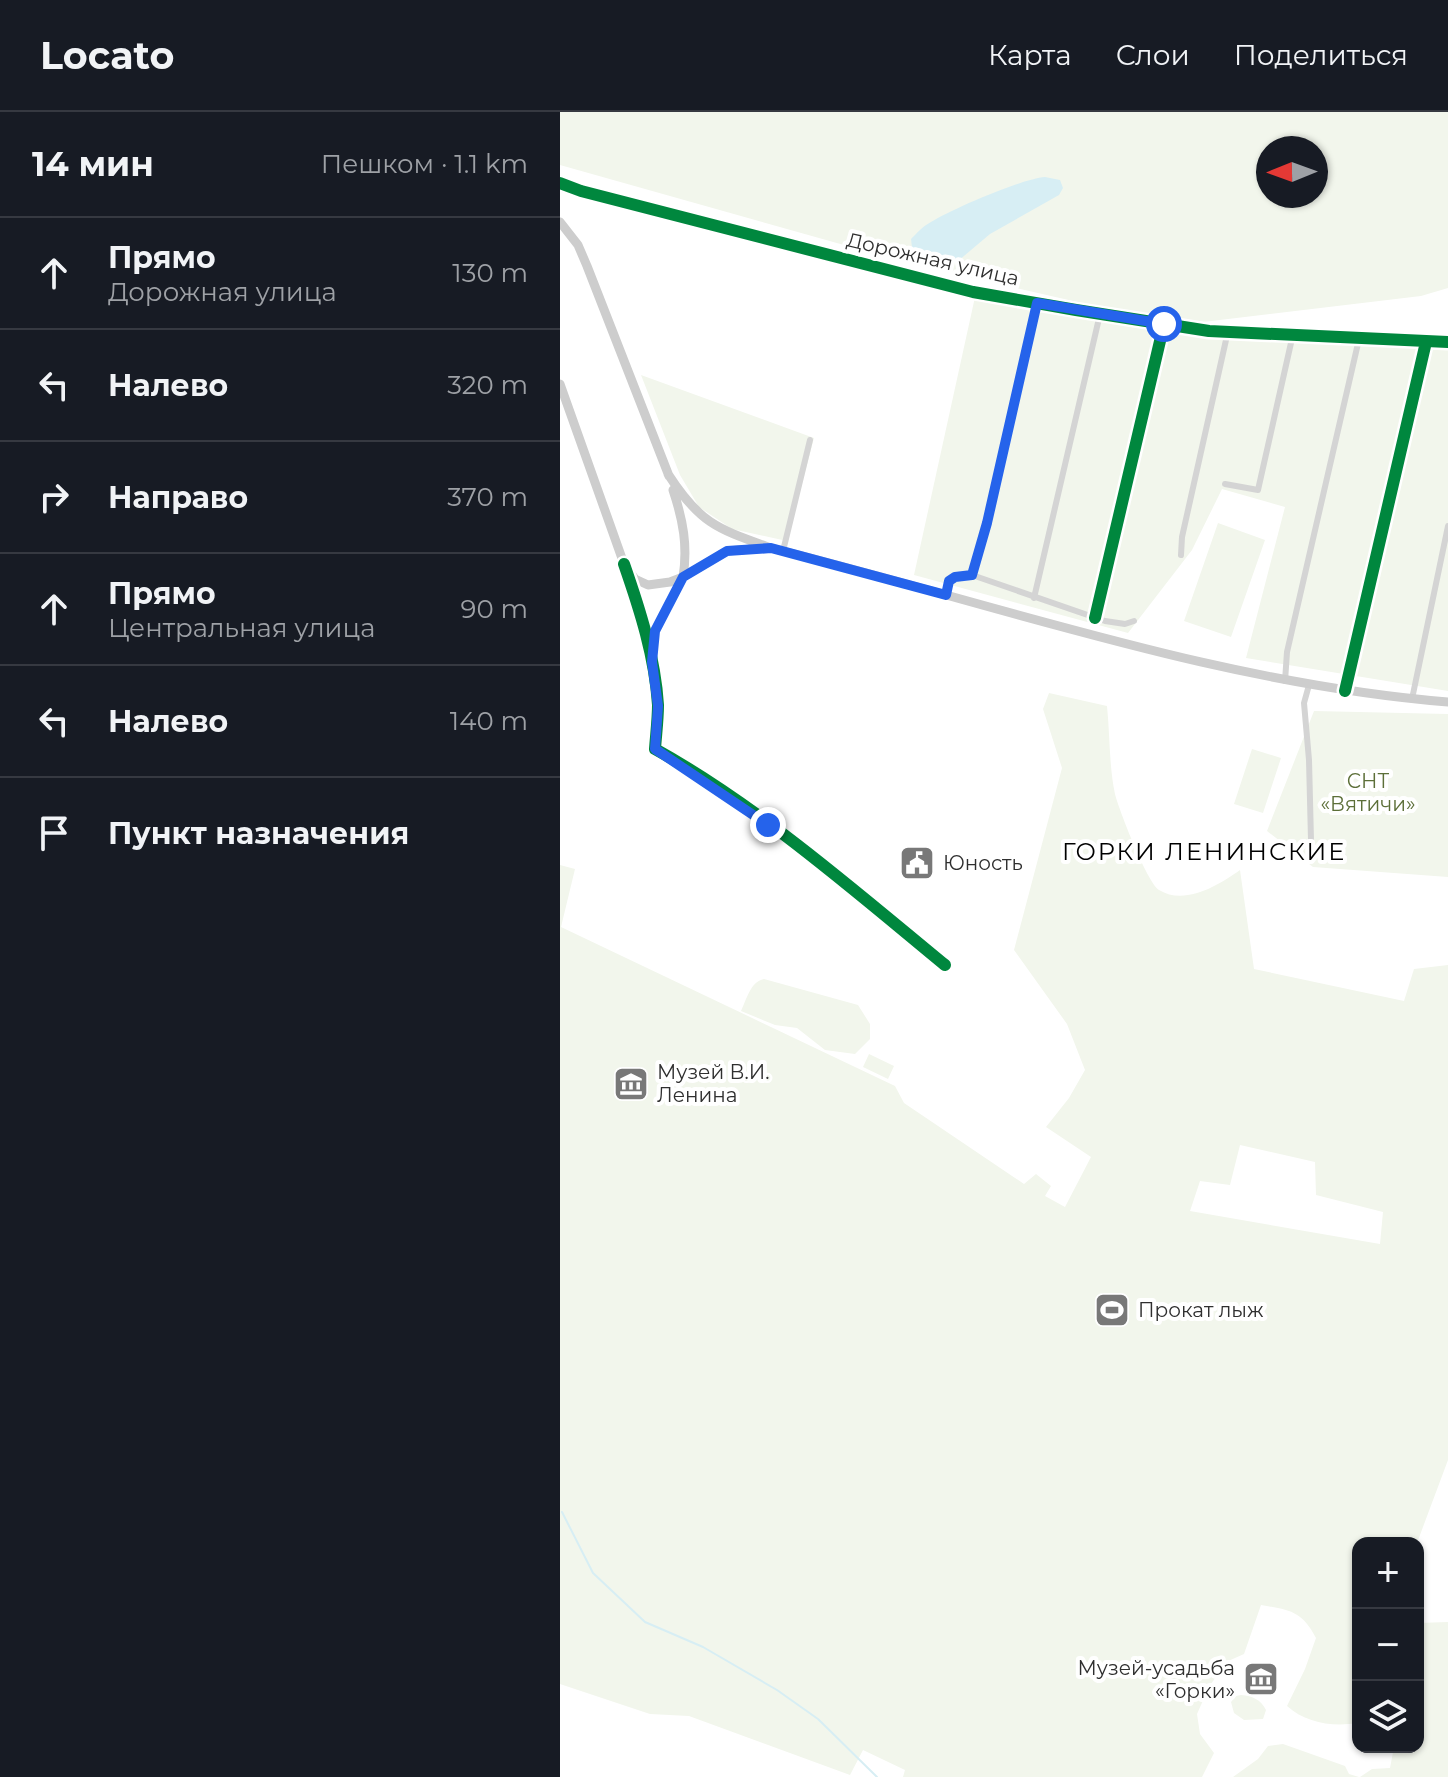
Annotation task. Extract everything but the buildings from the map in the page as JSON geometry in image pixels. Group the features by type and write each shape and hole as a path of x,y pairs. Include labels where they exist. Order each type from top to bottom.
{"main road":[{"path":"561,224 578,245 587,266 668,474 685,531 687,553 683,577"},
{"path":"560,384 624,564 635,579 648,585 670,582 727,551 771,548"},
{"path":"668,474 698,515 721,530 771,548 1158,652 1285,681 1448,702"}],"street":[{"name":"Дорожная улица","path":"560,183 973,292 1164,324 1228,331 1448,342"},
{"path":"972,575 987,523 1037,303"},
{"path":"1034,598 1100,314"},
{"path":"1095,618 1164,324"},
{"path":"1181,555 1182,537 1228,331"},
{"path":"1225,484 1258,490 1293,334"},
{"path":"1285,681 1287,652 1359,339"},
{"path":"1345,691 1426,342"},
{"path":"783,551 810,440"},
{"path":"1412,699 1448,526"},
{"path":"624,564 643,621 652,662 658,706 655,749 781,834 945,965"},
{"path":"946,595 949,581 972,575 1095,618 1117,624 1134,621"},
{"path":"652,662 655,631 683,577"},
{"path":"1309,685 1304,703 1311,840"}],"green space":[{"path":"560,112 1448,112 1448,288 1421,296 1178,325 915,265 560,165"},
{"path":"975,297 1188,333 1448,346 1448,691 1246,658 1285,507 1222,489 1192,550 1128,633 914,575"},
{"path":"641,375 814,438 787,541 732,529 699,507 680,475"},
{"path":"1218,523 1265,540 1231,637 1184,621"},
{"path":"1049,693 1107,706 1115,794 1148,874 1159,890 1180,896 1201,892 1240,870 1254,969 1404,1001 1414,969 1448,965 1448,1460 1419,1537 1352,1537 1352,1723 1320,1722 1302,1716 1287,1706 1316,1638 1306,1622 1294,1613 1261,1605 1244,1654 1226,1662 1209,1687 1197,1714 1200,1734 1214,1753 1202,1777 903,1777 905,1770 863,1750 850,1775 689,1716 650,1714 560,1684 560,865 575,869 561,927 895,1086 904,1103 1024,1184 1036,1174 1051,1186 1045,1196 1065,1207 1091,1157 1046,1127 1069,1098 1085,1070 1067,1024 1014,950 1062,768 1043,709","holes":["1240,1145 1315,1162 1316,1195 1383,1212 1380,1244 1190,1211 1200,1181 1230,1185"]},
{"name":"СНТ «Вятичи»","path":"1314,711 1448,714 1448,877 1313,867 1267,831"},
{"path":"1252,749 1281,758 1263,813 1234,804"},
{"path":"764,979 858,1005 870,1024 870,1039 855,1054 825,1050 797,1028 775,1025 741,1011 752,987"},
{"path":"869,1054 894,1066 888,1079 863,1067"},
{"path":"1448,1622 1448,1777 1360,1777 1372,1769 1390,1768 1393,1753 1424,1753 1424,1623"},
{"path":"1241,1695 1262,1704 1266,1710 1263,1719 1244,1720 1234,1713 1231,1702"},
{"path":"1283,1744 1345,1766 1349,1774 1359,1777 1233,1777 1258,1759 1268,1746"}],"water":[{"path":"1045,177 1060,180 1063,188 1059,195 990,234 958,261 933,266 913,256 911,239 928,224 987,195"}],"waterway":[{"path":"562,1512 593,1573 645,1622 703,1647 777,1690 818,1719 877,1777"}],"cycle path":[{"path":"560,183 973,292 1209,331 1448,342"},
{"path":"1095,618 1164,324"},
{"path":"1345,691 1426,342"},
{"path":"624,564 654,669 658,705 655,749 768,823 945,965"}],"place":[{"name":"Юность","path":"917,863"},
{"name":"Музей В.И. Ленина","path":"631,1084"},
{"name":"Прокат лыж","path":"1112,1310"},
{"name":"Музей-усадьба «Горки»","path":"1261,1679"}],"district":[{"name":"ГОРКИ ЛЕНИНСКИЕ","path":"1204,852"}],"route":[{"path":"768,825 655,749 658,706 652,662 655,631 683,577 727,551 771,548 946,595 949,581 972,575 987,523 1037,303 1164,324"}]}
